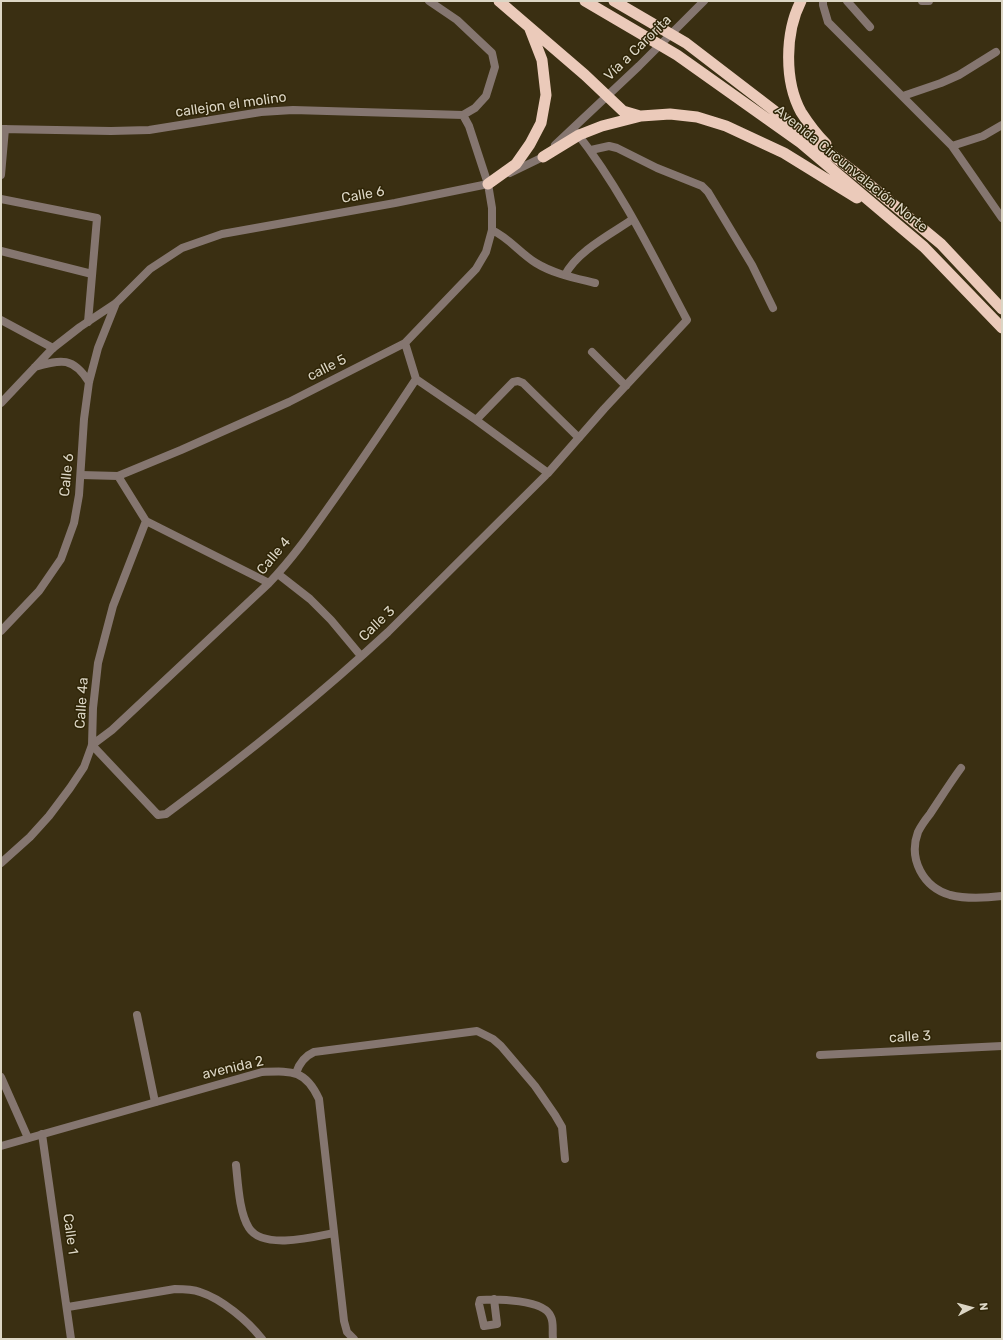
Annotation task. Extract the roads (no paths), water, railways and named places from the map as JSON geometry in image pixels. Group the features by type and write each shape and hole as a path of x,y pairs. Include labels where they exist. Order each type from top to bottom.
{"highway":[{"path":"499,1 623,111 641,116"},
{"name":"Avenida Circunvalación Norte","path":"585,1 677,55 801,143 924,247 1002,328"},
{"name":"Avenida Circunvalación Norte","path":"614,1 686,43 853,171 941,244 1002,309"},
{"path":"801,1 795,13 790,37 789,59 792,86 801,111 817,135 853,171"},
{"path":"488,184 516,164 530,144 541,123 546,95 542,60 529,27"},
{"path":"543,157 576,132 641,116 670,114 697,117 726,126 784,153 888,217"}],"street":[{"path":"429,1 457,20 492,53 495,66 486,96 475,108 463,115 469,126 488,184"},
{"name":"Vía a Carorita","path":"607,96 704,1"},
{"path":"824,1 823,5 828,22 952,146 1002,218"},
{"path":"847,1 870,27"},
{"path":"922,1 928,1"},
{"path":"902,96 941,83 959,75 996,52"},
{"path":"565,275 572,264 590,248 633,219 591,150 576,132 607,96"},
{"name":"callejon el molino","path":"3,129 110,131 149,130 261,112 293,110 463,115"},
{"path":"952,146 983,136 1002,125"},
{"path":"1,175 3,129"},
{"path":"591,150 603,147 616,148 657,168 702,186 708,192 752,265 773,308"},
{"name":"Calle 6","path":"1,403 53,348 116,303 150,269 182,248 222,234 395,203 488,184 543,157"},
{"name":"calle 5","path":"81,475 118,476 289,402 405,343 476,268 486,252 492,230 492,208 488,184"},
{"path":"1,199 97,218 88,322"},
{"name":"Calle 3","path":"92,745 158,815 166,814 228,769 323,690 388,632 548,473 687,320 633,219"},
{"path":"492,230 503,236 536,262 551,270 595,283"},
{"path":"1,251 92,274"},
{"name":"Calle 6","path":"1,631 39,591 61,559 74,523 81,475 84,419 89,382 98,348 116,303"},
{"path":"1,320 53,348"},
{"path":"405,343 416,379 476,420 548,473"},
{"path":"592,352 626,386"},
{"path":"34,368 58,361 70,362 78,367 89,382"},
{"name":"Calle 4","path":"92,745 112,730 278,574 320,520 416,379"},
{"path":"476,420 513,382 518,381 523,383 579,438"},
{"path":"118,476 146,521 269,582"},
{"name":"Calle 4a","path":"1,863 30,837 49,816 84,767 92,745 93,708 98,664 113,606 146,521"},
{"path":"278,574 331,620 361,656"},
{"path":"961,768 918,831 915,851 917,865 925,878 935,888 951,895 970,897 1002,896"},
{"path":"137,1015 155,1102"},
{"path":"354,1339 347,1332 344,1320 319,1099 315,1090 309,1083 296,1073 298,1065 309,1054 314,1052 470,1032 481,1032 493,1038 501,1046 535,1086 555,1115 562,1126 565,1159"},
{"name":"calle 3","path":"820,1055 1002,1046"},
{"name":"avenida 2","path":"1,1146 262,1072 296,1073"},
{"path":"1,1077 28,1138"},
{"name":"Calle 1","path":"42,1134 68,1307 71,1339"},
{"path":"236,1165 245,1218 249,1228 255,1235 278,1241 291,1241 334,1233"},
{"path":"68,1307 175,1289 190,1289 201,1292 220,1302 249,1324 262,1339"},
{"path":"494,1299 522,1302 546,1310 551,1317 553,1339"}]}
